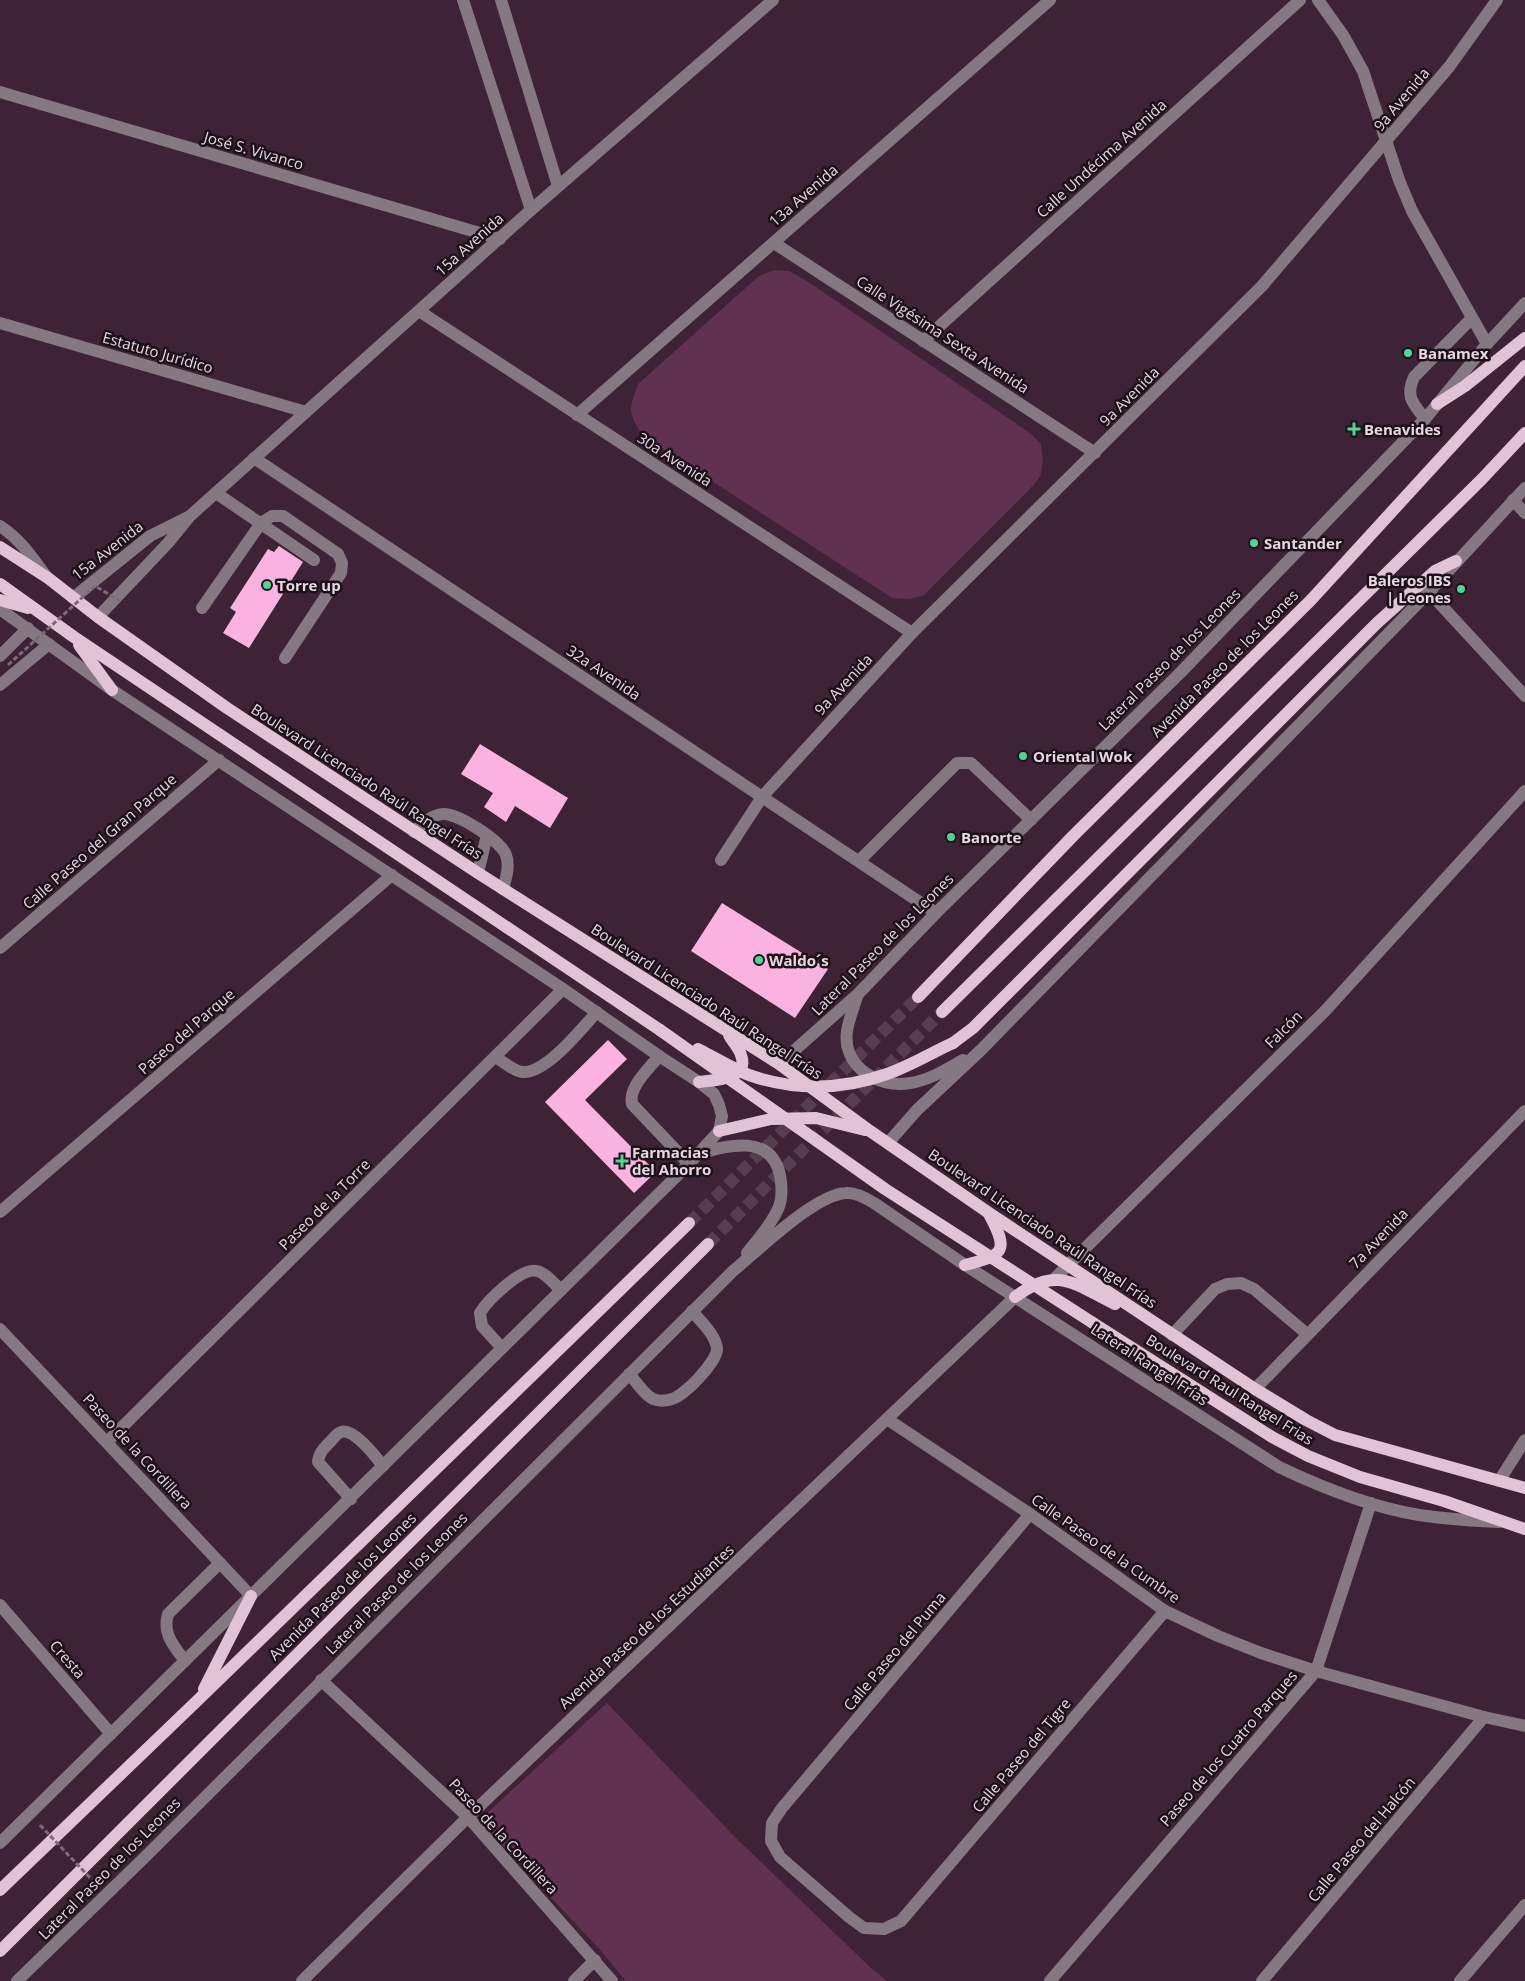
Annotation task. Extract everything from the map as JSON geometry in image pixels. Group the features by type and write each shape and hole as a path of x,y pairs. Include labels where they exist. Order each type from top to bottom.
{"main road":[{"path":"1437,404 1466,386 1525,338"},
{"name":"Avenida Paseo de los Leones","path":"918,997 1073,836 1311,600 1525,366"},
{"path":"942,1012 1482,479 1525,433"},
{"name":"Boulevard Licenciado Raúl Rangel Frías","path":"0,547 48,578 98,617 227,708 478,874 779,1064 870,1131 989,1214 1255,1389 1306,1420 1335,1434 1525,1488"},
{"path":"0,584 146,686 660,1030 748,1074 780,1084 809,1087 846,1085 888,1074 953,1043 973,1028 1377,623 1435,571 1456,561"},
{"path":"0,600 38,611"},
{"path":"74,637 112,690"},
{"name":"Boulevard Raul Rangel Frias","path":"660,1030 885,1189 1272,1437 1308,1456 1360,1477 1444,1501 1525,1529"},
{"path":"699,1082 726,1078 737,1074 742,1064 741,1055 726,1030"},
{"path":"719,1131 771,1119 816,1118 870,1131"},
{"path":"965,1264 986,1260 997,1254 1001,1246 1000,1235 989,1214"},
{"name":"Avenida Paseo de los Leones","path":"0,1890 688,1223"},
{"name":"Avenida Paseo de los Leones","path":"0,1951 708,1244"},
{"path":"1014,1297 1028,1286 1044,1280 1064,1280 1157,1325"},
{"path":"199,1699 252,1596"}],"street":[{"path":"501,0 558,186"},
{"name":"15a Avenida","path":"98,617 164,549 190,516 216,492 558,186 773,0"},
{"name":"13a Avenida","path":"577,414 1050,0"},
{"name":"Calle Undécima Avenida","path":"923,341 1300,0"},
{"path":"1318,0 1343,35 1363,71 1399,180 1412,212 1487,344"},
{"name":"9a Avenida","path":"721,860 762,796 912,633 1262,286 1449,67 1498,0"},
{"path":"461,1 531,210"},
{"name":"José S. Vivanco","path":"0,92 500,238"},
{"name":"Calle Vigésima Sexta Avenida","path":"774,243 1095,453"},
{"name":"Lateral Paseo de los Leones","path":"779,1064 858,994 936,913 1181,672 1425,419 1487,344 1525,303"},
{"name":"30a Avenida","path":"419,311 912,633"},
{"path":"1425,419 1410,399 1409,388 1414,376 1472,318"},
{"name":"Estatuto Jurídico","path":"0,323 306,412"},
{"name":"32a Avenida","path":"254,458 936,913"},
{"path":"888,1143 917,1110 981,1050 1429,592 1525,488"},
{"path":"216,492 314,560"},
{"path":"1513,500 1525,513"},
{"name":"15a Avenida","path":"72,598 150,536 190,516"},
{"path":"202,608 262,523 272,516 283,516 338,554 342,563 340,573 286,658"},
{"path":"0,526 14,535 26,548 48,578"},
{"path":"1429,592 1525,696"},
{"path":"0,608 112,690 563,989 699,1082 714,1094 722,1116 719,1131 699,1154 383,1466 351,1500 0,1843"},
{"path":"4,661 28,628"},
{"path":"0,685 49,644"},
{"name":"Calle Paseo del Gran Parque","path":"0,948 219,760"},
{"path":"859,861 957,763 971,763 1031,820"},
{"name":"Falcón","path":"1054,1279 1324,1011 1525,791"},
{"path":"414,832 431,818 445,814 455,816 487,835 501,846 507,856 508,868 503,889"},
{"path":"478,874 487,835"},
{"name":"Paseo del Parque","path":"0,1212 392,875"},
{"name":"Paseo de la Torre","path":"108,1441 563,989"},
{"path":"858,994 847,1032 849,1053 858,1069 885,1084 908,1084 931,1078 981,1050"},
{"path":"495,1057 520,1072 530,1072 541,1067 597,1012"},
{"path":"660,1056 633,1090 630,1098 632,1104 689,1164"},
{"name":"7a Avenida","path":"1255,1389 1525,1110"},
{"path":"699,1154 725,1146 745,1144 764,1151 777,1163 783,1189 779,1208 733,1271"},
{"name":"Lateral Rangel Frías","path":"803,1213 820,1201 834,1195 847,1192 862,1196 1014,1297 1278,1467 1319,1486 1371,1503 1417,1514 1449,1519 1504,1522"},
{"name":"Lateral Paseo de los Leones","path":"17,1981 144,1858 692,1311 733,1271 803,1213"},
{"path":"502,1348 482,1326 480,1313 485,1305 522,1273 530,1271 538,1271 543,1274 561,1290"},
{"path":"1172,1335 1215,1289 1227,1284 1241,1283 1254,1289 1307,1334"},
{"name":"Avenida Paseo de los Estudiantes","path":"302,1981 468,1817 1014,1297"},
{"path":"629,1374 652,1399 662,1401 673,1399 691,1385 711,1364 717,1352 715,1341 711,1334 692,1311"},
{"name":"Paseo de la Cordillera","path":"0,1329 108,1441 220,1564 252,1596"},
{"name":"Calle Paseo de la Cumbre","path":"887,1419 1030,1514 1165,1610 1218,1636 1261,1653 1316,1671 1484,1717 1525,1726"},
{"path":"351,1500 318,1462 319,1454 336,1435 342,1431 348,1431 383,1466"},
{"path":"1499,1481 1525,1440"},
{"name":"Paseo de los Cuatro Parques","path":"1050,1981 1316,1671 1371,1503"},
{"name":"Calle Paseo del Puma","path":"901,1921 884,1929 864,1928 849,1917 780,1857 771,1841 772,1823 782,1808 1030,1514"},
{"path":"185,1661 170,1642 166,1633 165,1623 168,1614 220,1564"},
{"name":"Cresta","path":"0,1605 111,1734"},
{"name":"Calle Paseo del Tigre","path":"901,1921 1165,1610"},
{"name":"Paseo de la Cordillera","path":"321,1680 468,1817 612,1981"},
{"name":"Calle Paseo del Halcón","path":"1262,1981 1484,1717"},
{"path":"1460,1981 1525,1905"},
{"path":"574,1981 595,1960"}],"path":[{"path":"4,661 95,586 122,602"},
{"path":"40,1825 94,1882"}],"shaded area":[{"path":"774,270 789,271 807,281 1030,433 1041,444 1043,461 1040,477 923,596 908,599 892,598 644,437 632,417 632,400 638,384 759,276"},
{"path":"607,1703 734,1836 871,1968 887,1981 626,1981 601,1951 488,1830 487,1813"}],"building":[{"name":"Torre up","path":"279,546 303,562 249,648 223,633 236,612 230,608 268,549 274,552"},
{"path":"480,744 568,798 550,828 515,806 506,822 484,807 493,793 461,774"},
{"name":"Waldo´s","path":"722,903 828,969 795,1018 691,951"},
{"path":"608,1040 627,1059 585,1100 656,1172 634,1193 545,1102"}],"tunnel":[{"path":"689,1223 918,997"},
{"path":"708,1244 942,1012"}],"place":[{"name":"Banamex","path":"1408,353"},
{"name":"Benavides","path":"1354,429"},
{"name":"Santander","path":"1254,543"},
{"name":"Torre up","path":"267,585"},
{"name":"Baleros IBS | Leones","path":"1461,589"},
{"name":"Oriental Wok","path":"1023,756"},
{"name":"Banorte","path":"951,837"},
{"name":"Waldo´s","path":"759,960"},
{"name":"Farmacias del Ahorro","path":"622,1161"}]}
